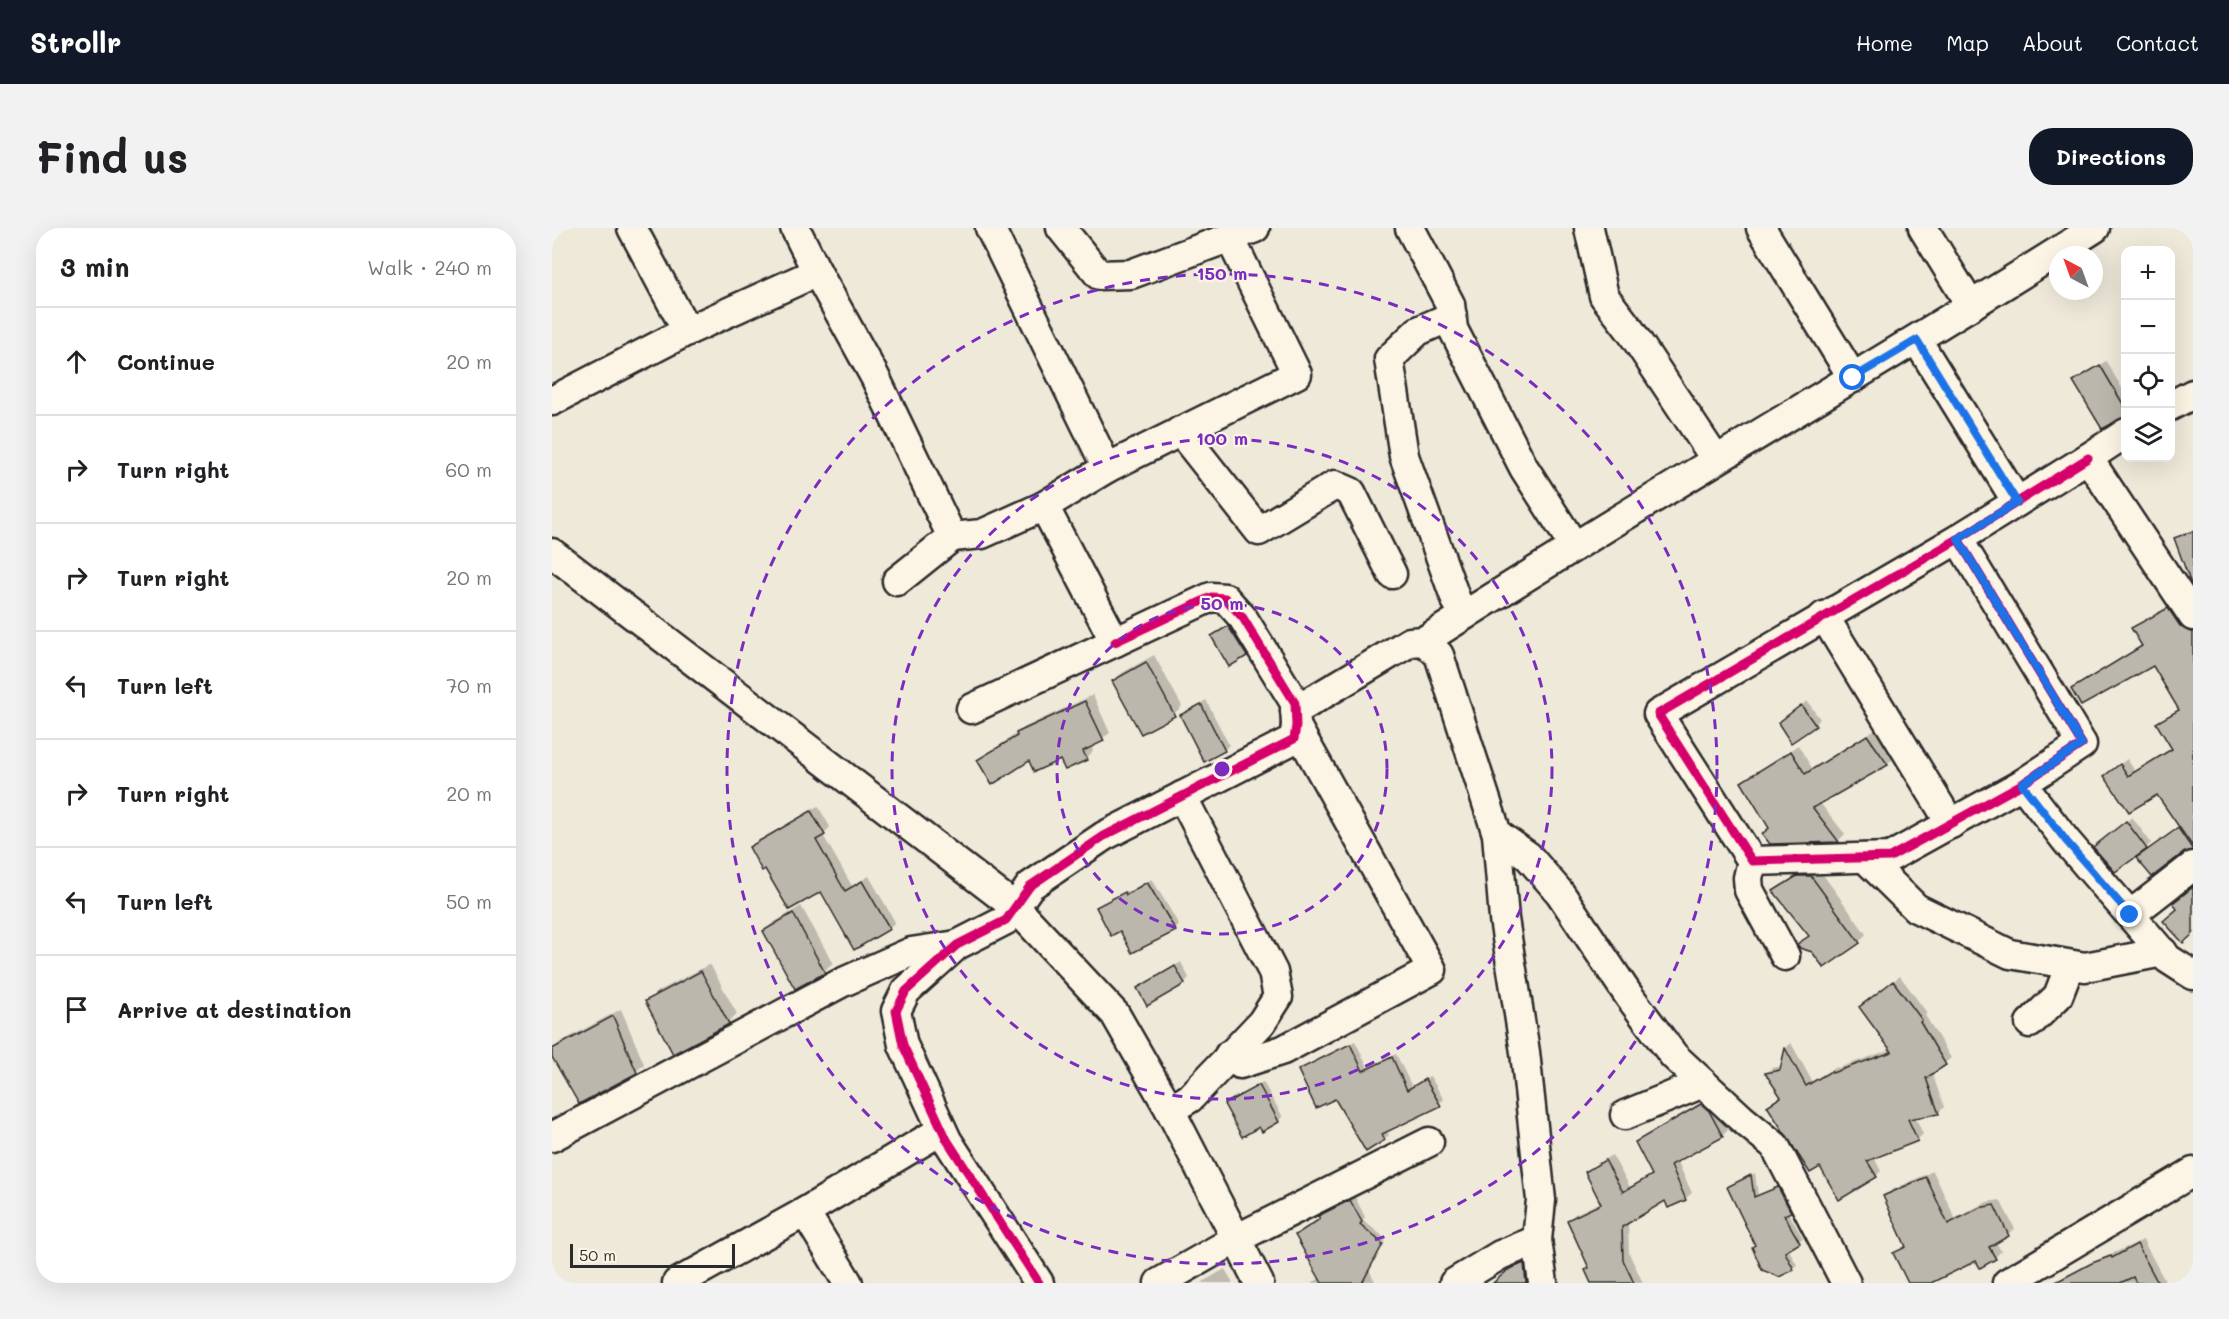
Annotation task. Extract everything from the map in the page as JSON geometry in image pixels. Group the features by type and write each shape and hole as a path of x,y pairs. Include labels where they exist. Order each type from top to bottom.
{"street":[{"path":"632,228 687,331"},
{"path":"795,228 875,377 952,537"},
{"path":"990,228 1107,468"},
{"path":"897,581 952,537 982,534 1044,506 1107,468 1297,374 1243,233 1131,274 1099,275 1061,228"},
{"path":"1410,228 1450,304 1453,329 1524,468 1574,546"},
{"path":"1589,228 1604,296 1630,330 1716,460"},
{"path":"1761,228 1853,378"},
{"path":"1923,228 1971,306"},
{"path":"1296,719 1410,642 1424,641 1574,546 1917,340 2095,228"},
{"path":"554,393 817,272"},
{"path":"1452,316 1419,331 1389,359 1404,456 1456,600 1465,615"},
{"path":"1917,340 2017,502"},
{"path":"2175,403 2193,394"},
{"path":"1180,431 1259,531 1335,485 1351,492 1392,574"},
{"path":"1785,956 1749,890 1748,878 1752,861 1658,714 1958,539 2121,436"},
{"path":"2088,458 2193,616"},
{"path":"1044,506 1115,642"},
{"path":"1752,861 1890,857 2022,784 2082,744 1958,539"},
{"path":"552,553 1015,907 1115,1014 1170,1110 1259,1283"},
{"path":"971,709 1211,597 1225,598 1243,618 1294,703 1296,719 1294,739 1104,836 1030,886 1006,920 957,945 906,991 896,1011 903,1044 942,1130 1039,1283"},
{"path":"1824,616 1951,824"},
{"path":"1424,641 1439,655 1497,834 1504,919 1525,1052 1541,1200 1537,1240 1543,1283"},
{"path":"1229,1055 1240,1064 1282,1050 1432,970 1296,719"},
{"path":"2022,784 2067,842 2163,952 2193,975"},
{"path":"1170,1110 1190,1098 1263,1022 1278,997 1273,972 1182,796"},
{"path":"1497,834 1528,856 1560,892 1629,996 1674,1056 1775,1146 1846,1283"},
{"path":"1865,858 1916,908 2010,954 2085,967 2163,952"},
{"path":"2130,915 2193,866"},
{"path":"552,1137 841,983 911,952 957,945"},
{"path":"2030,1023 2058,996 2070,965"},
{"path":"1625,1115 1703,1083"},
{"path":"677,1283 805,1212 942,1130"},
{"path":"1159,1283 1236,1239 1429,1142"},
{"path":"2007,1283 2045,1273 2193,1172"},
{"path":"805,1212 848,1283"},
{"path":"1454,1283 1500,1255 1537,1240"}],"building":[{"path":"2100,365 2121,401 2121,420 2102,429 2073,381"},
{"path":"2193,531 2193,584 2191,584 2174,538"},
{"path":"2168,608 2180,626 2193,632 2193,847 2157,795 2129,812 2104,776 2120,764 2128,776 2172,749 2156,723 2179,710 2153,666 2081,706 2071,689 2142,646 2131,628"},
{"path":"1228,626 1247,656 1229,667 1211,636"},
{"path":"1146,662 1175,716 1141,734 1112,681"},
{"path":"1085,701 1104,741 1083,751 1087,760 1065,770 1060,760 1034,772 1029,761 992,785 977,760 1017,736 1016,733"},
{"path":"1201,704 1225,751 1204,762 1180,715"},
{"path":"1801,705 1816,726 1791,743 1778,723"},
{"path":"1867,735 1888,765 1813,808 1839,842 1770,844 1762,834 1769,828 1741,782 1791,751 1805,774"},
{"path":"811,811 825,835 816,840 845,891 862,881 890,929 854,950 821,892 789,910 765,869 762,871 749,847"},
{"path":"2126,821 2147,849 2115,872 2093,847"},
{"path":"2178,828 2193,850 2183,853 2152,877 2136,858"},
{"path":"1797,876 1811,876 1860,943 1824,968 1812,952 1800,948 1797,944 1809,936 1773,891"},
{"path":"1147,882 1176,931 1132,953 1120,931 1111,936 1096,907 1125,892 1126,895"},
{"path":"2193,887 2193,934 2183,943 2163,921 2177,909 2173,903"},
{"path":"793,913 825,973 795,989 763,931"},
{"path":"1175,966 1185,984 1147,1006 1137,988"},
{"path":"701,971 729,1024 673,1054 645,1001"},
{"path":"1893,981 1922,1020 1920,1022 1946,1065 1926,1078 1939,1114 1908,1119 1918,1141 1867,1161 1877,1177 1839,1200 1820,1167 1810,1173 1767,1106 1781,1097 1765,1073 1780,1070 1785,1048 1806,1086 1831,1071 1832,1073 1892,1052 1859,1007"},
{"path":"613,1016 637,1073 579,1104 552,1057 552,1049"},
{"path":"1350,1044 1363,1071 1392,1057 1407,1090 1425,1079 1441,1106 1382,1134 1385,1140 1366,1152 1335,1099 1316,1108 1298,1070"},
{"path":"1259,1085 1279,1122 1262,1132 1259,1127 1242,1137 1224,1104"},
{"path":"1701,1104 1709,1111 1723,1137 1671,1165 1686,1200 1668,1208 1665,1201 1622,1227 1623,1260 1634,1283 1591,1283 1585,1270 1589,1268 1567,1220 1601,1204 1585,1172 1605,1160 1623,1192 1652,1175 1635,1142"},
{"path":"1751,1175 1754,1197 1778,1187 1791,1212 1784,1215 1800,1243 1785,1252 1794,1270 1779,1277 1762,1270 1752,1247 1755,1245 1727,1187"},
{"path":"1926,1177 1948,1224 1979,1208 1994,1205 2009,1236 1989,1247 1996,1259 1980,1268 1976,1261 1931,1283 1908,1283 1893,1253 1906,1247 1883,1196"},
{"path":"1350,1200 1362,1222 1360,1224 1383,1244 1362,1283 1322,1283 1295,1235 1320,1219 1318,1216"},
{"path":"2137,1244 2158,1283 2136,1283 2133,1277 2120,1283 2054,1283 2092,1263 2111,1256 2112,1258"},
{"path":"1524,1263 1526,1283 1493,1283 1508,1270"}],"cycle path":[{"path":"1958,539 2082,744 2022,784 1890,857 1752,861 1658,714 1958,539 2088,458"},
{"path":"1039,1283 947,1140 903,1045 896,1011 906,991 957,945 1006,920 1030,886 1104,836 1294,739 1296,726 1295,703 1243,618 1225,598 1211,597 1115,642"}],"route":[{"path":"1853,378 1917,340 2017,502 1958,539 2082,744 2022,784 2067,842 2130,915"}]}
